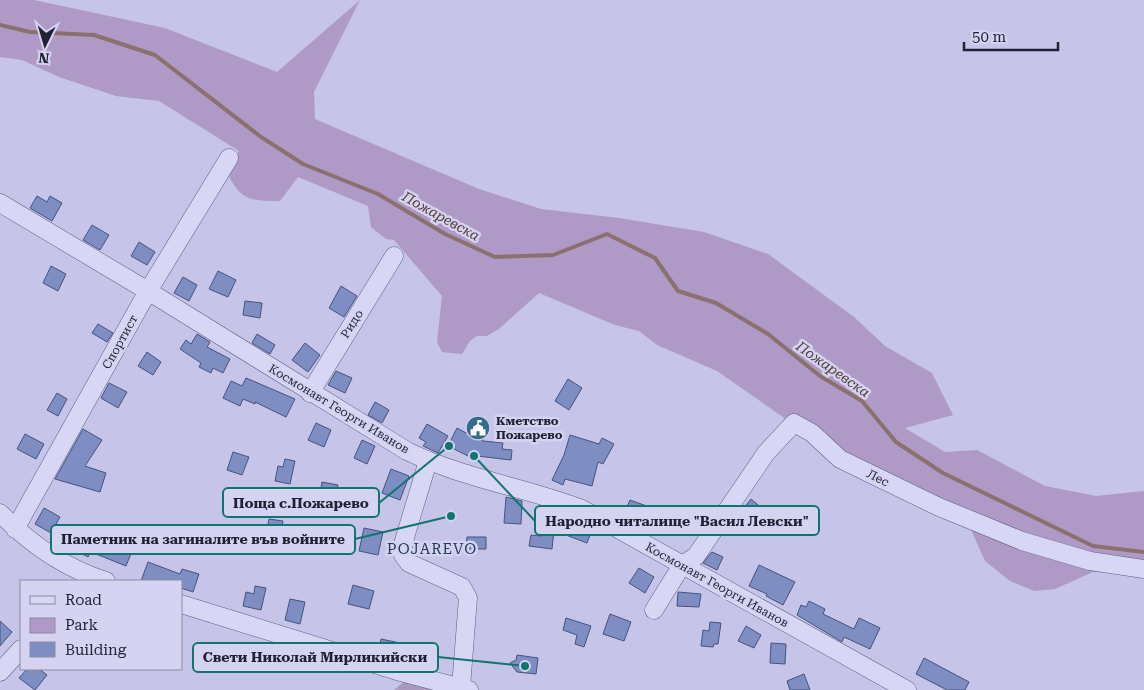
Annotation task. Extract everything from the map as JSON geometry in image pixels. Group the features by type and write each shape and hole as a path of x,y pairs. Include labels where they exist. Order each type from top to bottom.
{"street":[{"name":"Спортист","path":"15,529 148,291 229,158"},
{"name":"Космонавт Георги Иванов","path":"0,203 148,291 379,435 428,461 446,468 537,493 582,509 907,690"},
{"name":"Ридо","path":"310,393 394,256"},
{"name":"Лес","path":"682,565 696,556 766,453 794,423 812,433 840,459 939,507 1022,541 1090,561 1144,569"},
{"path":"182,604 397,671 465,689 468,598 462,587 409,563 404,555 403,544 428,461"},
{"path":"0,513 15,529 45,553 86,579"},
{"path":"654,610 682,565"},
{"path":"0,672 20,650"}],"green space":[{"path":"0,0 34,0 165,28 277,72 360,0 314,92 315,119 479,189 541,209 619,218 704,232 768,254 854,317 885,346 932,373 953,415 905,428 945,452 977,450 1045,486 1096,496 1144,491 1144,575 1093,572 1055,589 1034,591 1010,581 985,561 967,521 803,431 717,371 657,345 639,331 615,325 539,293 500,328 487,336 477,336 470,341 462,354 442,352 437,342 442,296 394,240 386,239 371,227 368,206 298,177 280,201 246,197 236,188 226,170 239,151 159,101 116,96 59,77 22,60 0,57"}],"shaded area":[{"path":"406,680 438,690 394,690"}],"building":[{"path":"37,196 47,202 50,196 62,203 52,221 30,208"},
{"path":"92,225 109,235 100,250 83,240"},
{"path":"139,242 155,252 147,265 131,256"},
{"path":"51,266 66,274 58,291 43,283"},
{"path":"218,271 236,280 228,297 209,289"},
{"path":"183,277 197,285 189,301 174,293"},
{"path":"341,286 357,296 344,317 329,308"},
{"path":"245,301 262,303 260,318 243,315"},
{"path":"98,324 113,333 107,342 92,333"},
{"path":"197,334 210,342 207,347 230,359 223,373 213,368 211,373 199,367 201,363 180,349 186,340 191,344"},
{"path":"257,334 275,345 270,354 252,343"},
{"path":"305,343 320,355 308,372 292,360"},
{"path":"147,352 161,362 153,375 138,366"},
{"path":"336,371 352,378 345,393 328,385"},
{"path":"246,378 295,399 286,417 255,402 255,404 243,399 240,406 223,398 231,381 242,386"},
{"path":"568,379 582,388 569,410 555,401"},
{"path":"109,383 127,392 118,408 101,398"},
{"path":"57,393 67,399 58,416 47,410"},
{"path":"375,402 389,410 382,423 368,415"},
{"path":"316,423 331,430 324,447 308,440"},
{"path":"427,424 448,436 438,453 423,446 426,442 419,438"},
{"path":"474,427 481,430 483,441 503,443 502,449 512,450 511,460 477,456 476,460 448,446 457,428 466,433"},
{"path":"83,429 102,440 85,466 106,473 100,492 55,479"},
{"path":"25,434 44,444 36,459 17,449"},
{"path":"570,435 599,444 602,438 614,444 603,464 598,462 592,486 565,479 563,485 552,480 564,455"},
{"path":"362,440 375,446 367,464 354,458"},
{"path":"233,452 249,457 242,475 227,470"},
{"path":"285,459 295,461 290,484 275,481 278,466 283,467"},
{"path":"391,469 409,476 400,500 382,493"},
{"path":"322,482 338,485 334,508 318,505"},
{"path":"506,497 522,501 521,524 504,523"},
{"path":"751,499 764,510 751,526 738,515"},
{"path":"630,500 680,518 673,535 623,515"},
{"path":"44,508 60,517 51,533 35,524"},
{"path":"269,519 283,521 277,548 264,545"},
{"path":"563,519 592,530 587,543 558,532"},
{"path":"364,528 383,532 378,555 359,551"},
{"path":"542,528 554,530 552,549 529,546 531,535 541,536"},
{"path":"79,533 109,549 112,543 132,551 126,566 91,552 88,557 71,548"},
{"path":"467,537 486,537 486,549 466,549"},
{"path":"712,552 723,557 717,570 703,563"},
{"path":"148,562 180,574 182,569 199,574 193,592 182,588 182,580 141,580"},
{"path":"759,565 795,582 783,605 766,596 767,594 749,586"},
{"path":"639,568 654,577 645,593 629,583"},
{"path":"353,585 374,591 369,609 348,604"},
{"path":"255,586 266,588 261,610 243,606 246,592 254,594"},
{"path":"678,592 701,594 699,607 677,606"},
{"path":"290,599 305,602 300,624 285,620"},
{"path":"809,601 825,609 823,614 854,629 859,618 880,628 870,649 844,637 842,642 797,615 801,605 806,607"},
{"path":"610,614 631,622 624,641 603,634"},
{"path":"566,618 591,626 584,647 575,644 577,635 563,630"},
{"path":"0,621 12,632 0,646"},
{"path":"710,622 721,623 718,644 714,644 713,647 701,646 703,630 709,631"},
{"path":"746,626 761,635 754,648 738,641"},
{"path":"381,639 400,643 396,659 378,654"},
{"path":"771,643 786,644 785,664 770,663"},
{"path":"517,655 538,658 536,674 517,672 510,663 516,660"},
{"path":"924,658 969,682 965,690 947,690 916,674"},
{"path":"26,670 40,670 47,675 35,690 19,678"},
{"path":"804,674 810,690 790,690 787,681"}],"waterway":[{"name":"Пожаревска","path":"0,25 30,32 94,35 155,55 261,137 303,164 378,194 445,234 495,257 553,255 607,234 655,258 678,291 716,303 768,334 820,376 862,401 896,442 943,473 1093,546 1144,552"}],"place":[{"name":"Кметство Пожарево","path":"478,428"},
{"name":"Поща с.Пожарево","path":"449,446"},
{"name":"Народно читалище \"Васил Левски\"","path":"474,456"},
{"name":"Паметник на загиналите във войните","path":"451,516"},
{"name":"Свети Николай Мирликийски","path":"525,666"}],"district":[{"name":"POJAREVO","path":"432,549"}]}
